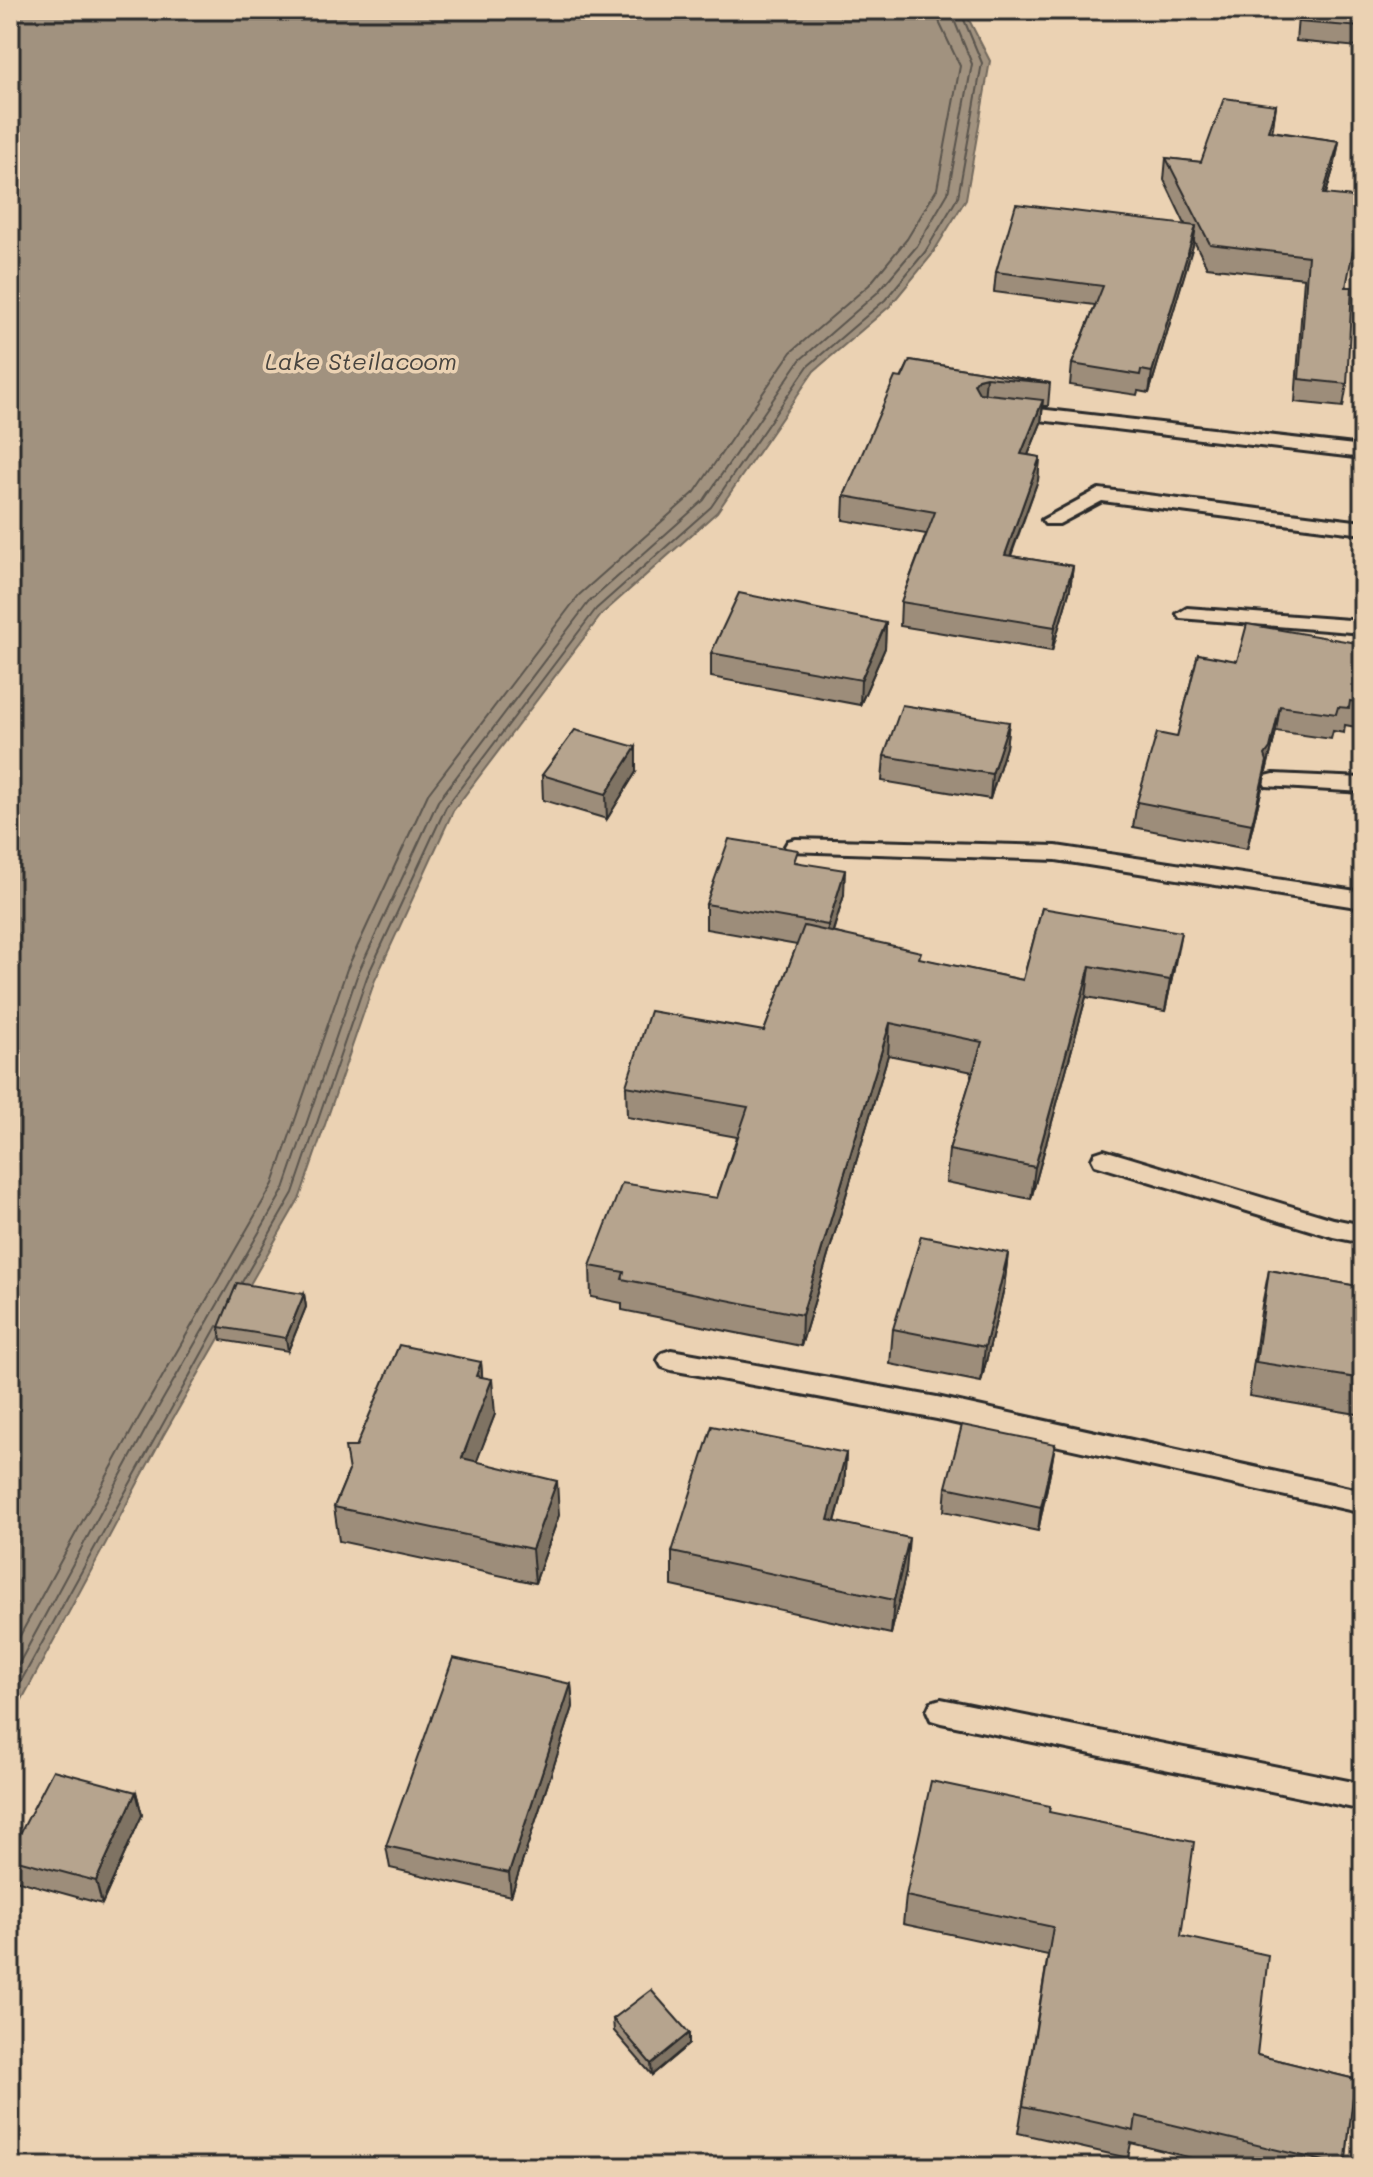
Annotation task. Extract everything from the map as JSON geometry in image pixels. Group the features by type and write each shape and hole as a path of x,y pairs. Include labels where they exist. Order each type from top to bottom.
{"lane":[{"path":"1000,411 1363,452"},
{"path":"1052,520 1099,495 1363,528"},
{"path":"1187,614 1363,627"},
{"path":"1274,781 1363,785"},
{"path":"796,846 1056,853 1363,900"},
{"path":"1104,1159 1333,1228 1363,1234"},
{"path":"671,1360 937,1408 1363,1502"},
{"path":"941,1711 1363,1797"}],"water":[{"name":"Lake Steilacoom","path":"10,10 964,10 990,61 966,199 931,256 890,306 814,371 717,512 602,614 453,811 375,980 300,1197 163,1436 10,1722"}],"building":[{"path":"1300,10 1363,10 1363,24 1361,27 1299,22"},
{"path":"1224,98 1276,105 1268,131 1339,141 1323,194 1363,198 1346,287 1352,287 1347,384 1299,379 1308,256 1210,244 1166,158 1201,162"},
{"path":"1016,204 1196,226 1152,372 1141,370 1140,375 1072,364 1103,286 996,272"},
{"path":"910,360 1050,383 986,377 974,384 979,393 1043,400 1021,454 1040,457 1005,555 1073,566 1055,627 901,602 935,512 844,496 895,377 902,378"},
{"path":"739,593 886,623 861,680 711,653"},
{"path":"1247,624 1363,644 1361,703 1350,701 1349,708 1338,707 1336,714 1280,706 1270,748 1265,755 1267,761 1252,824 1137,802 1157,733 1177,737 1198,654 1237,661"},
{"path":"902,705 1009,722 992,774 884,756"},
{"path":"575,730 636,747 606,794 542,775"},
{"path":"729,839 798,850 794,862 845,870 828,925 706,904"},
{"path":"1042,908 1181,932 1170,980 1090,966 1035,1167 949,1150 982,1042 890,1023 802,1315 622,1279 624,1272 590,1266 622,1183 717,1198 748,1107 626,1086 650,1011 764,1031 804,926 921,952 919,958 1023,980"},
{"path":"921,1236 1008,1253 985,1347 893,1329"},
{"path":"1269,1270 1363,1287 1363,1379 1256,1362"},
{"path":"237,1283 304,1294 286,1338 219,1327"},
{"path":"399,1345 481,1362 476,1376 492,1379 462,1458 557,1481 532,1549 334,1507 349,1471 345,1447 356,1447"},
{"path":"962,1425 1055,1444 1041,1507 946,1487"},
{"path":"712,1426 846,1453 828,1520 909,1538 894,1600 672,1552"},
{"path":"453,1658 571,1684 509,1873 386,1846"},
{"path":"53,1770 136,1792 96,1881 10,1858"},
{"path":"931,1781 1050,1806 1049,1812 1194,1842 1181,1936 1268,1955 1257,2055 1355,2079 1345,2166 1136,2116 1134,2131 1023,2106 1053,1927 906,1896"},
{"path":"651,1990 689,2033 651,2064 613,2019"}]}
